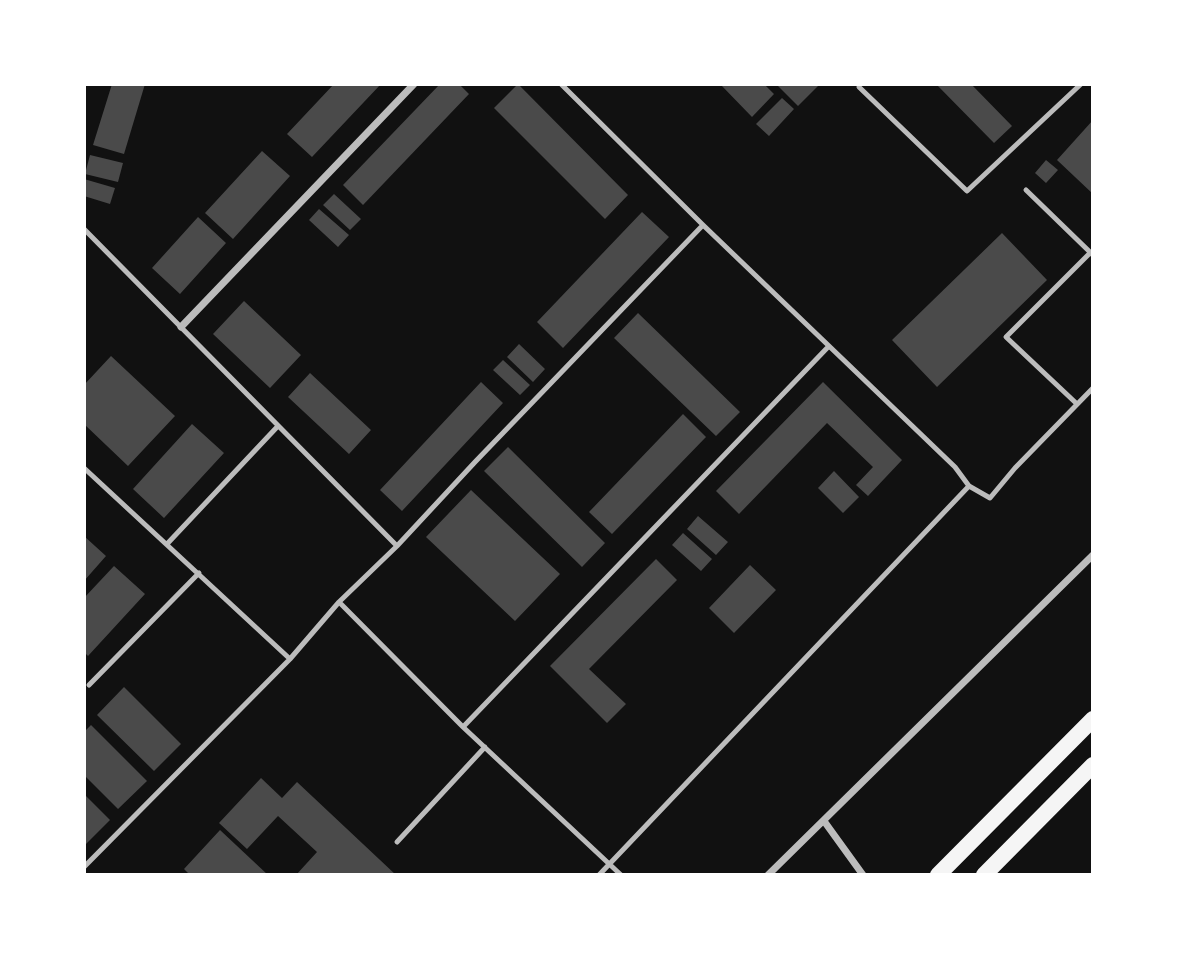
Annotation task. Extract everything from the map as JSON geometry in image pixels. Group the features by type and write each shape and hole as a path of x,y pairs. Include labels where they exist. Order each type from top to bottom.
{"main road":[{"path":"937,875 1093,719"},
{"path":"984,875 1093,765"}],"street":[{"path":"181,327 414,84"},
{"path":"768,875 1093,555"},
{"path":"824,821 863,875"}],"lane":[{"path":"561,84 703,225 956,467 969,486 990,498 1015,468 1093,388"},
{"path":"859,87 967,191 1082,84"},
{"path":"1026,190 1092,254 1006,337 1077,404"},
{"path":"84,867 290,659 339,602 397,546 475,461 703,225"},
{"path":"84,229 397,546"},
{"path":"463,727 829,346"},
{"path":"167,544 278,426"},
{"path":"84,468 290,659"},
{"path":"598,875 969,486"},
{"path":"89,685 199,573"},
{"path":"339,602 463,727 621,875"},
{"path":"397,842 485,747"}],"building":[{"path":"112,84 145,84 124,154 93,145"},
{"path":"334,84 381,84 312,157 287,134"},
{"path":"440,84 459,84 469,94 363,205 343,185"},
{"path":"518,84 628,195 605,219 494,108"},
{"path":"720,84 764,84 774,94 752,117"},
{"path":"776,84 820,84 798,106"},
{"path":"936,84 971,84 1012,126 994,143"},
{"path":"782,98 794,109 769,136 756,124"},
{"path":"1093,120 1093,194 1057,160"},
{"path":"262,151 290,176 233,239 205,213"},
{"path":"90,155 123,163 118,182 85,174"},
{"path":"1046,160 1058,170 1046,183 1035,173"},
{"path":"84,179 115,188 110,204 84,196"},
{"path":"334,194 361,219 350,230 323,205"},
{"path":"319,209 349,235 338,247 309,220"},
{"path":"642,212 669,237 563,348 537,322"},
{"path":"198,217 226,243 180,294 152,268"},
{"path":"1002,233 1047,280 937,387 892,340"},
{"path":"244,301 301,355 270,388 213,334"},
{"path":"638,313 740,412 716,436 614,338"},
{"path":"519,344 545,369 533,382 507,357"},
{"path":"111,356 175,416 128,466 84,424 84,385"},
{"path":"503,360 530,385 520,395 493,370"},
{"path":"310,373 371,430 349,454 288,397"},
{"path":"481,382 503,403 402,511 380,490"},
{"path":"823,382 902,460 868,496 856,485 873,467 827,423 739,514 716,491"},
{"path":"683,414 706,437 612,534 589,512"},
{"path":"192,424 224,453 164,518 133,489"},
{"path":"508,447 605,543 582,567 484,471"},
{"path":"834,471 859,497 843,513 818,488"},
{"path":"471,490 560,574 515,621 426,537"},
{"path":"698,516 728,542 716,555 687,529"},
{"path":"683,533 712,559 701,571 672,545"},
{"path":"84,536 106,556 84,581"},
{"path":"656,559 677,580 589,669 626,704 607,723 550,666"},
{"path":"750,565 776,590 734,633 709,608"},
{"path":"114,566 145,594 88,656 84,652 84,598"},
{"path":"124,687 181,744 154,771 97,715"},
{"path":"91,725 147,781 118,809 84,775 84,732"},
{"path":"261,778 282,798 297,782 396,875 296,875 317,852 278,816 247,849 219,823"},
{"path":"84,794 110,820 84,846"},
{"path":"220,830 268,875 190,875 184,869"}]}
